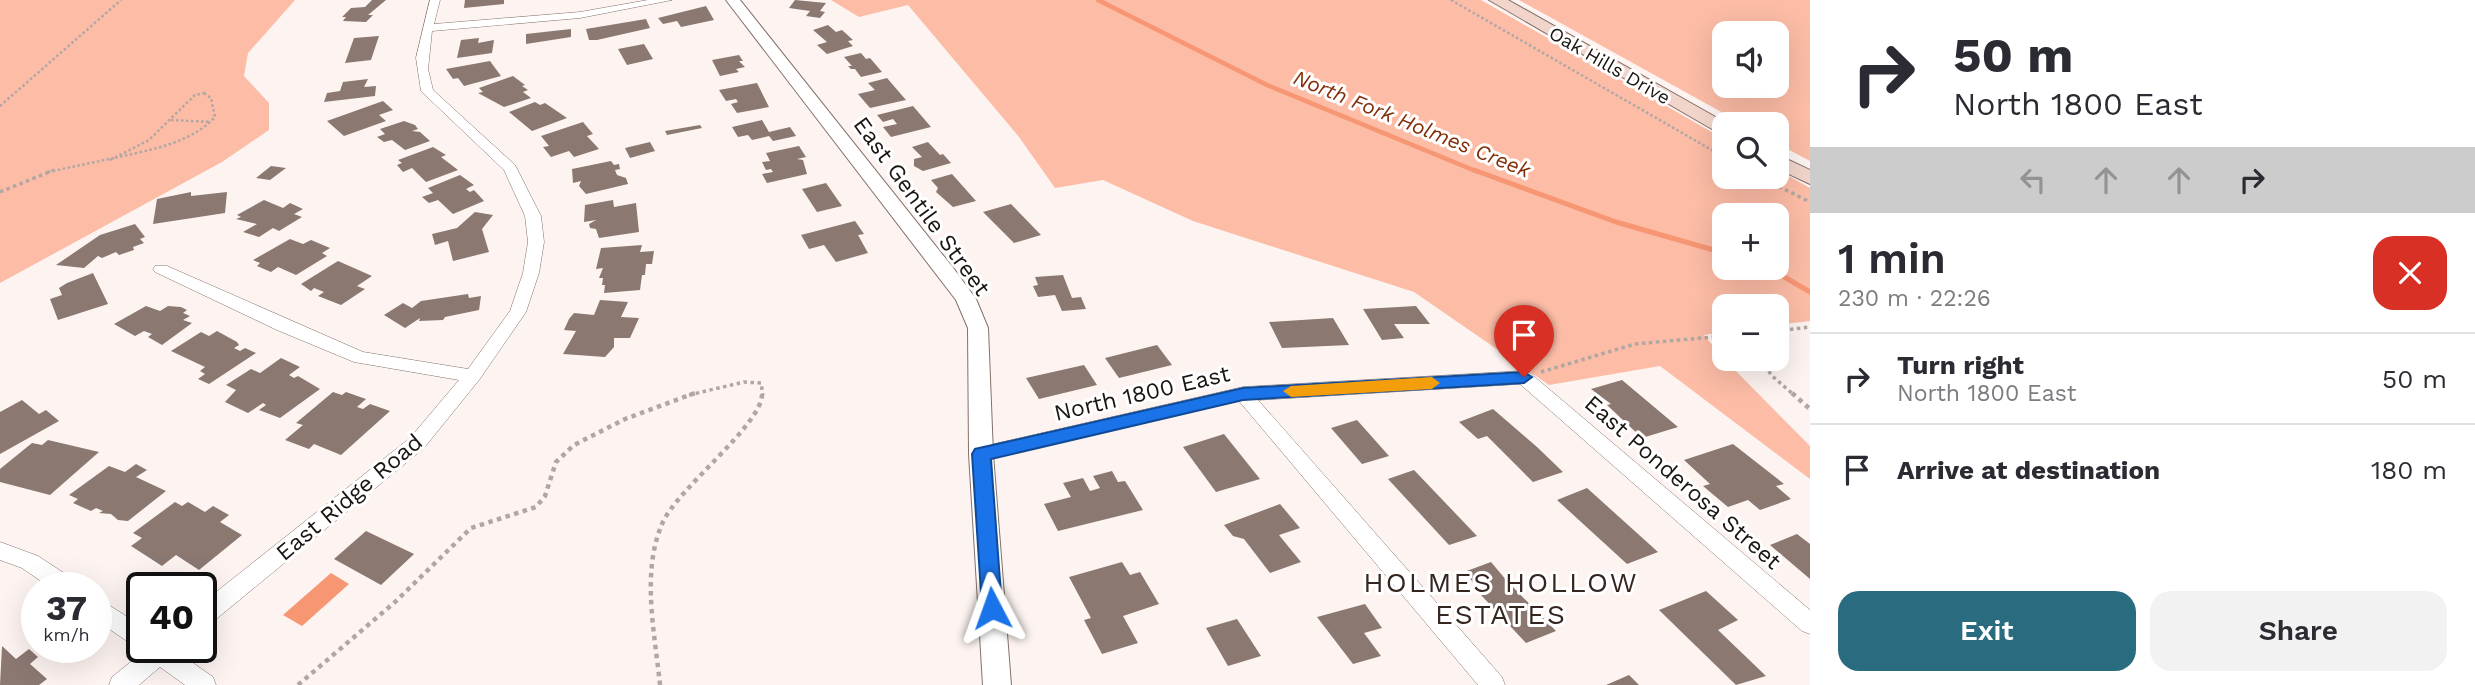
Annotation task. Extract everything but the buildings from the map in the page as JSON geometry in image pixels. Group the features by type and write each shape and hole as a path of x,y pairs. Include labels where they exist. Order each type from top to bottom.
{"main road":[{"name":"Oak Hills Drive","path":"1497,0 1712,123"},
{"path":"1789,167 1810,178"}],"street":[{"name":"East Ridge Road","path":"217,605 417,443 473,376 518,312 531,273 536,242 533,216 510,167 427,91 421,67 435,0"},
{"path":"428,28 580,15 667,0"},
{"name":"East Gentile Street","path":"733,0 966,299 978,328 981,454 997,685"},
{"path":"161,269 283,326 360,358 473,376"},
{"name":"North 1800 East","path":"981,454 1243,394 1524,377"},
{"name":"East Ponderosa Street","path":"1524,377 1810,624"},
{"path":"1243,394 1493,685"},
{"path":"0,551 30,562 45,572"},
{"path":"121,685 141,663"},
{"path":"176,663 204,685"}],"path":[{"path":"0,106 121,0"},
{"path":"1451,0 1712,150"},
{"path":"0,192 51,171 110,160 191,136 215,117 211,98 204,93 195,95 149,140 110,160"},
{"path":"171,120 212,122"},
{"path":"1784,189 1810,202"},
{"path":"1789,329 1810,327"},
{"path":"1524,377 1635,344 1712,337"},
{"path":"1769,371 1810,409"},
{"path":"298,685 426,573 469,529 482,521 535,508 545,495 550,471 562,453 596,431 669,401 746,382 761,383 763,398 755,416 671,506 660,522 653,570 660,685"}],"shaded area":[{"path":"0,0 295,0 248,53 244,76 269,103 269,130 222,162 0,283"},
{"path":"831,0 1481,0 1712,132 1712,189 1789,189 1789,176 1810,188 1810,321 1789,323 1789,294 1712,294 1712,334 1704,335 1712,345 1712,371 1736,371 1810,446 1810,479 1660,366 1549,385 1414,292 1193,221 1103,180 1055,188 1019,137 908,5 859,17"},
{"path":"1519,0 1810,0 1810,161 1789,150 1789,112 1721,112"},
{"path":"331,573 349,584 302,626 283,615"}],"waterway":[{"name":"North Fork Holmes Creek","path":"1098,0 1267,85 1478,172"},
{"name":"North Fork Holmes Creek","path":"1474,170 1616,222 1712,250"},
{"name":"North Fork Holmes Creek","path":"1789,280 1810,292"}],"slow traffic":[{"path":"1291,391 1432,383"}],"district":[{"name":"HOLMES HOLLOW ESTATES","path":"1501,598"}],"route":[{"path":"992,608 981,454 1243,394 1524,377"}]}
